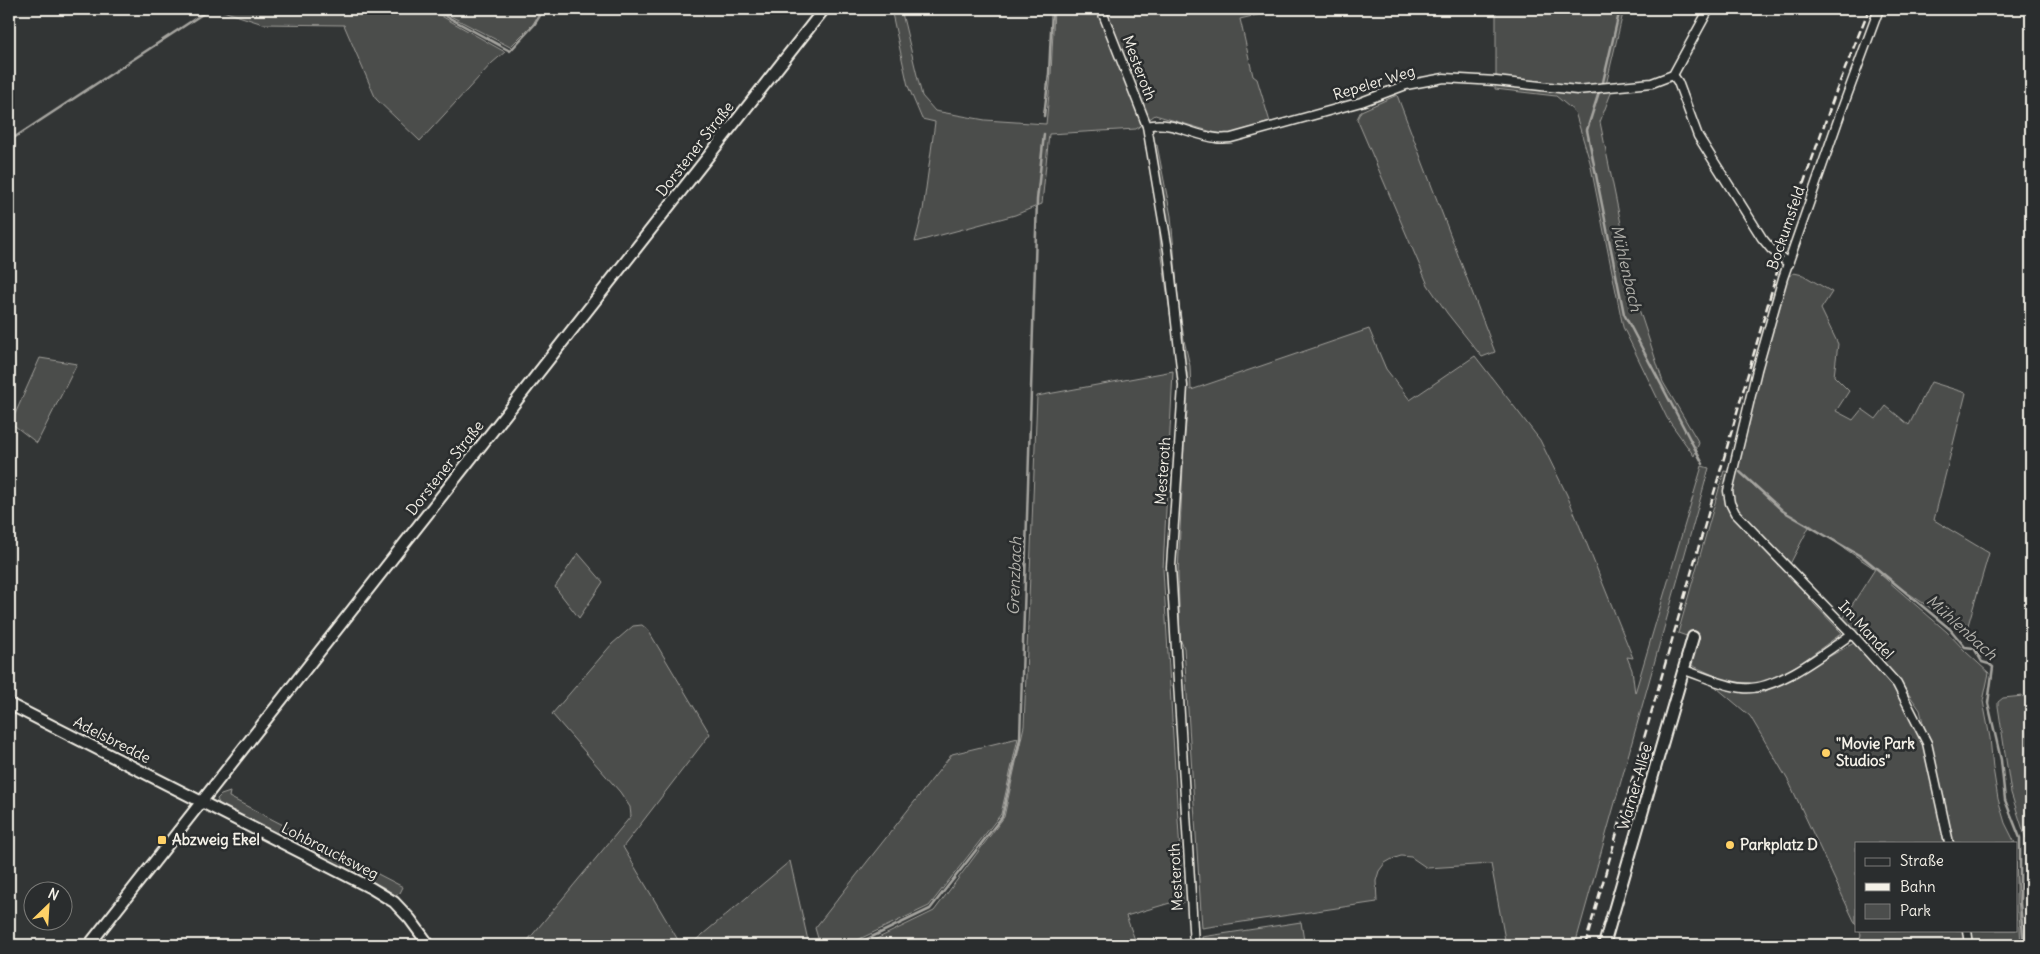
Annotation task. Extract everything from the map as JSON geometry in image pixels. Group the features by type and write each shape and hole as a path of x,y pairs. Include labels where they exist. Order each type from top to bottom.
{"main road":[{"name":"Dorstener Straße","path":"89,945 457,479 824,9"},
{"name":"Warner-Allee","path":"1604,945 1694,637"},
{"name":"Adelsbredde","path":"9,704 201,803"},
{"name":"Lohbraucksweg","path":"201,803 371,888 394,902 410,919 429,945"}],"street":[{"name":"Mesteroth","path":"1101,9 1147,126 1168,250 1182,386 1171,566 1194,945"},
{"path":"1709,9 1673,75 1678,82 1698,136 1762,238 1771,249 1789,264"},
{"name":"Bockumsfeld","path":"1736,462 1770,323 1842,109 1879,9"},
{"name":"Repeler Weg","path":"1147,126 1156,123 1166,124 1215,138 1232,138 1361,102 1406,85 1444,78 1496,81 1577,90 1652,83 1673,75"},
{"name":"Im Mandel","path":"1736,462 1728,491 1735,513 1852,634 1897,684 1927,743 1949,842"},
{"path":"1684,670 1728,686 1762,688 1800,669 1852,634"},
{"path":"1967,932 1970,945"}],"green space":[{"path":"217,9 429,9 505,52 492,63 420,141 376,99 344,25 263,24"},
{"path":"437,9 542,9 533,24 510,47"},
{"path":"891,9 901,9 922,96 935,111 985,120 1046,124 1051,74 1054,9 1282,9 1240,19 1253,76 1257,79 1270,122 1230,134 1216,133 1155,115 1136,129 1049,134 1042,204 1015,215 915,242 923,210 935,122 922,119 908,86"},
{"path":"1496,9 1624,9 1606,85 1611,93 1600,122 1638,306 1663,382 1699,443 1694,456 1667,418 1623,327 1590,162 1575,112 1556,96 1495,89 1495,84 1596,94 1599,85 1575,87 1496,77"},
{"path":"1397,95 1495,352 1482,357 1447,313 1428,285 1357,119 1361,111"},
{"path":"1157,145 1171,216 1178,297 1190,366 1191,390 1369,329 1386,369 1410,400 1475,356 1540,440 1567,495 1633,658 1627,657 1632,670 1635,693 1702,466 1709,468 1575,945 1506,945 1491,864 1427,868 1411,857 1401,856 1385,863 1379,871 1376,881 1377,902 1202,928 1184,648 1180,639 1178,573 1187,412 1187,373 1174,341 1161,250 1154,166 1145,147"},
{"path":"1794,273 1803,275 1832,292 1821,309 1838,344 1834,376 1849,391 1836,411 1853,420 1862,409 1876,419 1886,406 1909,425 1931,382 1966,393 1934,520 1989,553 1966,632 1880,574 1947,632 1989,673 1983,701 1993,768 1998,799 2005,823 2014,842 1952,842 1920,710 1903,686 1843,619 1875,569 1810,525 1788,568 1814,604 1842,633 1798,665 1761,683 1729,682 1691,665 1698,640 1678,633 1724,471 1735,473 1787,277"},
{"path":"40,358 77,364 37,443 11,423"},
{"path":"1173,371 1163,569 1183,903 1170,903 1126,916 1137,945 864,945 934,911 1004,817 1024,726 1037,396"},
{"path":"578,553 603,582 579,618 555,587"},
{"path":"642,625 648,630 710,734 623,847 681,945 524,945 631,816 630,807 620,792 552,714 612,644 633,626"},
{"path":"1854,643 1895,687 1924,746 1944,842 1855,842 1855,923 1789,782 1750,716 1711,683 1726,690 1744,693 1764,692"},
{"path":"2023,696 2031,704 2031,833 2026,839 2011,793 1998,706 1998,702 2003,698"},
{"path":"1018,738 1001,814 929,906 847,945 820,945 815,928 952,754"},
{"path":"230,792 229,797 403,887 400,893 395,895 383,887 221,808 217,799 221,795"},
{"path":"790,861 809,945 690,945"},
{"path":"2018,895 2021,945 1971,945 1968,932 2018,932"},
{"path":"1301,922 1304,941 1284,945 1203,945 1202,937"},
{"path":"1860,932 1963,932 1966,945 1859,945"}],"waterway":[{"path":"9,141 210,9"},
{"path":"433,9 510,51 534,25 544,9"},
{"name":"Grenzbach","path":"1044,116 1049,74 1052,9"},
{"name":"Mühlenbach","path":"1603,82 1620,9"},
{"name":"Mühlenbach","path":"1599,92 1587,130 1624,314 1703,464"},
{"name":"Grenzbach","path":"855,945 930,909 1002,817 1020,739 1037,200 1044,134"},
{"name":"Mühlenbach","path":"1740,472 1783,511 1864,558 1950,629 1965,647 1974,648 1982,662 1993,667 1988,703 2001,760 2005,800 2020,838 2020,903 2024,945"}],"railway":[{"path":"1585,945 1797,202 1835,94 1869,9"}],"place":[{"name":"\"Movie Park Studios\"","path":"1826,753"},
{"name":"Abzweig Ekel","path":"162,840"},
{"name":"Parkplatz D","path":"1730,845"}]}
